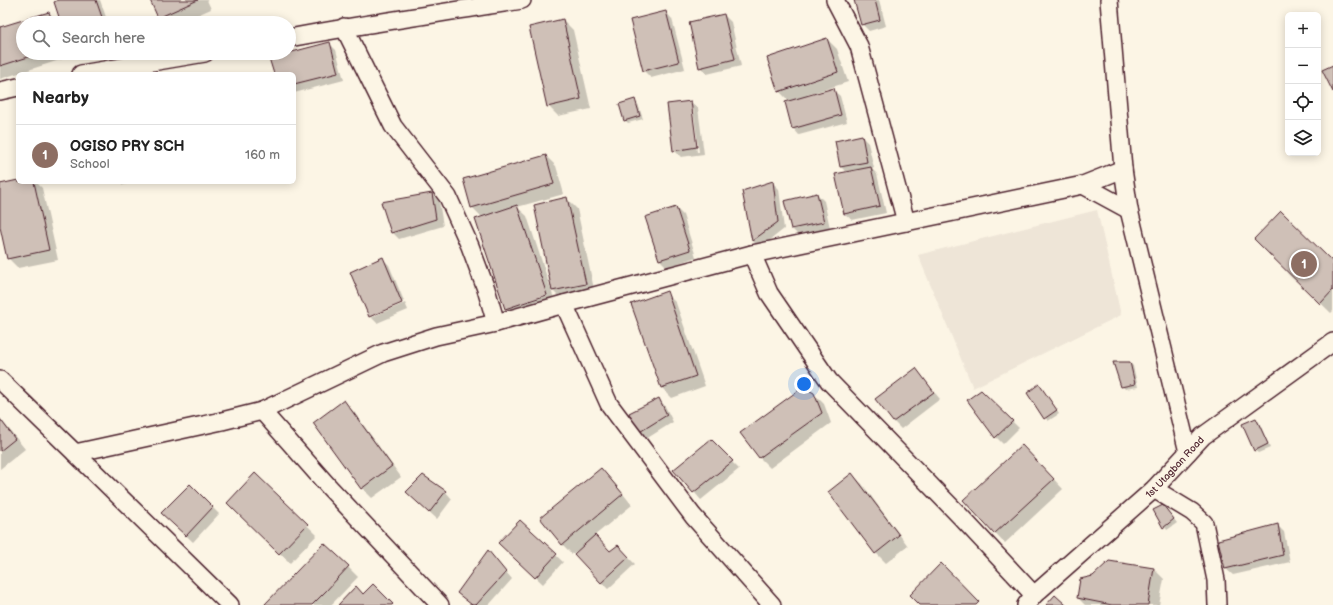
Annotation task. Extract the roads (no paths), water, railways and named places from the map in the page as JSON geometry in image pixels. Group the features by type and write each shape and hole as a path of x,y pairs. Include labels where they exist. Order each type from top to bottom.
{"street":[{"path":"296,37 344,27 405,19 522,0"},
{"path":"835,0 859,46 906,222"},
{"path":"1109,0 1123,169 1129,210 1188,452"},
{"path":"344,27 394,126 448,197 470,246 486,289 496,323"},
{"path":"93,72 164,60"},
{"path":"0,91 16,87"},
{"path":"75,453 262,411 383,352 436,336 496,323 752,254 1083,185 1123,169"},
{"path":"1083,185 1129,210"},
{"path":"752,254 769,293 829,381 961,517 1030,600"},
{"path":"564,304 609,404 693,516 772,605"},
{"name":"1st Utagban Road","path":"1030,600 1154,489 1203,436 1333,342"},
{"path":"0,380 230,605"},
{"path":"262,411 329,487 440,605"},
{"path":"1154,489 1192,512 1204,523 1216,580 1217,605"}],"place":[{"name":"OGISO PRY SCH","path":"1304,264"}]}
